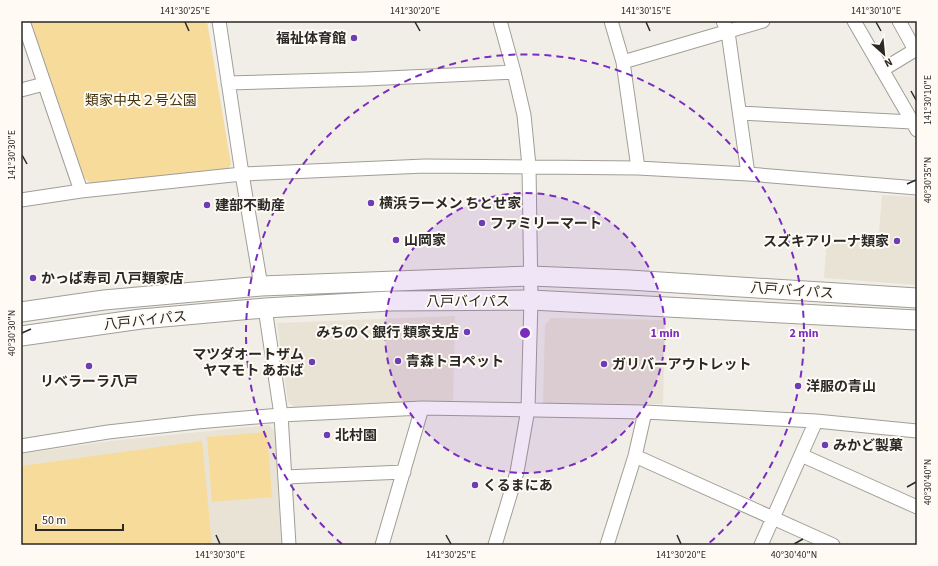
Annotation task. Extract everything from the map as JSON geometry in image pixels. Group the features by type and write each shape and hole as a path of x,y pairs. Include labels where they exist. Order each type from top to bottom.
{"highway":[{"name":"八戸バイパス","path":"21,312 104,300 261,286 531,276 629,280 917,298"},
{"name":"八戸バイパス","path":"21,336 141,319 265,308 390,301 531,300 917,320"}],"street":[{"path":"23,21 81,191"},
{"path":"218,21 261,286"},
{"path":"495,545 517,472 528,409 531,300 529,166 524,115 500,21"},
{"path":"611,21 624,62 638,168"},
{"path":"624,62 726,26 763,21"},
{"path":"854,21 914,126"},
{"path":"882,70 915,50 899,21"},
{"path":"726,26 748,174"},
{"path":"228,83 366,79 514,72"},
{"path":"21,90 44,84"},
{"path":"740,113 914,126"},
{"path":"21,200 81,191 242,174 425,166 638,168 748,174 917,188"},
{"path":"265,308 281,415 289,545"},
{"path":"382,545 422,408"},
{"path":"21,446 108,432 197,422 281,415 422,408 645,412 816,422 917,431"},
{"path":"607,545 635,456 645,412"},
{"path":"761,545 816,422"},
{"path":"635,456 834,545"},
{"path":"801,456 917,507"},
{"path":"285,477 404,472"}],"shaded area":[{"name":"スズキアリーナ類家","path":"882,195 917,197 917,285 824,278 827,239 878,243"},
{"name":"青森トヨペット","path":"455,316 453,402 294,407 288,402 277,323"},
{"name":"ガリバーアウトレット","path":"551,318 665,320 663,404 543,403 545,325"},
{"path":"269,425 275,432 281,545 21,545 21,454 110,441"}],"green space":[{"name":"類家中央２号公園","path":"31,21 207,21 231,164 227,171 91,184 84,177"},
{"path":"267,432 272,497 212,502 207,437"},
{"path":"202,441 212,545 21,545 21,466"}],"place":[{"name":"福祉体育館","path":"354,38"},
{"name":"横浜ラーメン ちとせ家","path":"371,203"},
{"name":"建部不動産","path":"207,205"},
{"name":"ファミリーマート","path":"482,223"},
{"name":"山岡家","path":"396,240"},
{"name":"スズキアリーナ類家","path":"897,241"},
{"name":"かっぱ寿司 八戸類家店","path":"33,278"},
{"name":"みちのく銀行 類家支店","path":"467,332"},
{"name":"青森トヨペット","path":"398,361"},
{"name":"マツダオートザム ヤマモト あおば","path":"312,362"},
{"name":"ガリバーアウトレット","path":"604,364"},
{"name":"リベラーラ八戸","path":"89,366"},
{"name":"洋服の青山","path":"798,386"},
{"name":"北村園","path":"327,435"},
{"name":"みかど製菓","path":"825,445"},
{"name":"くるまにあ","path":"475,485"}]}
